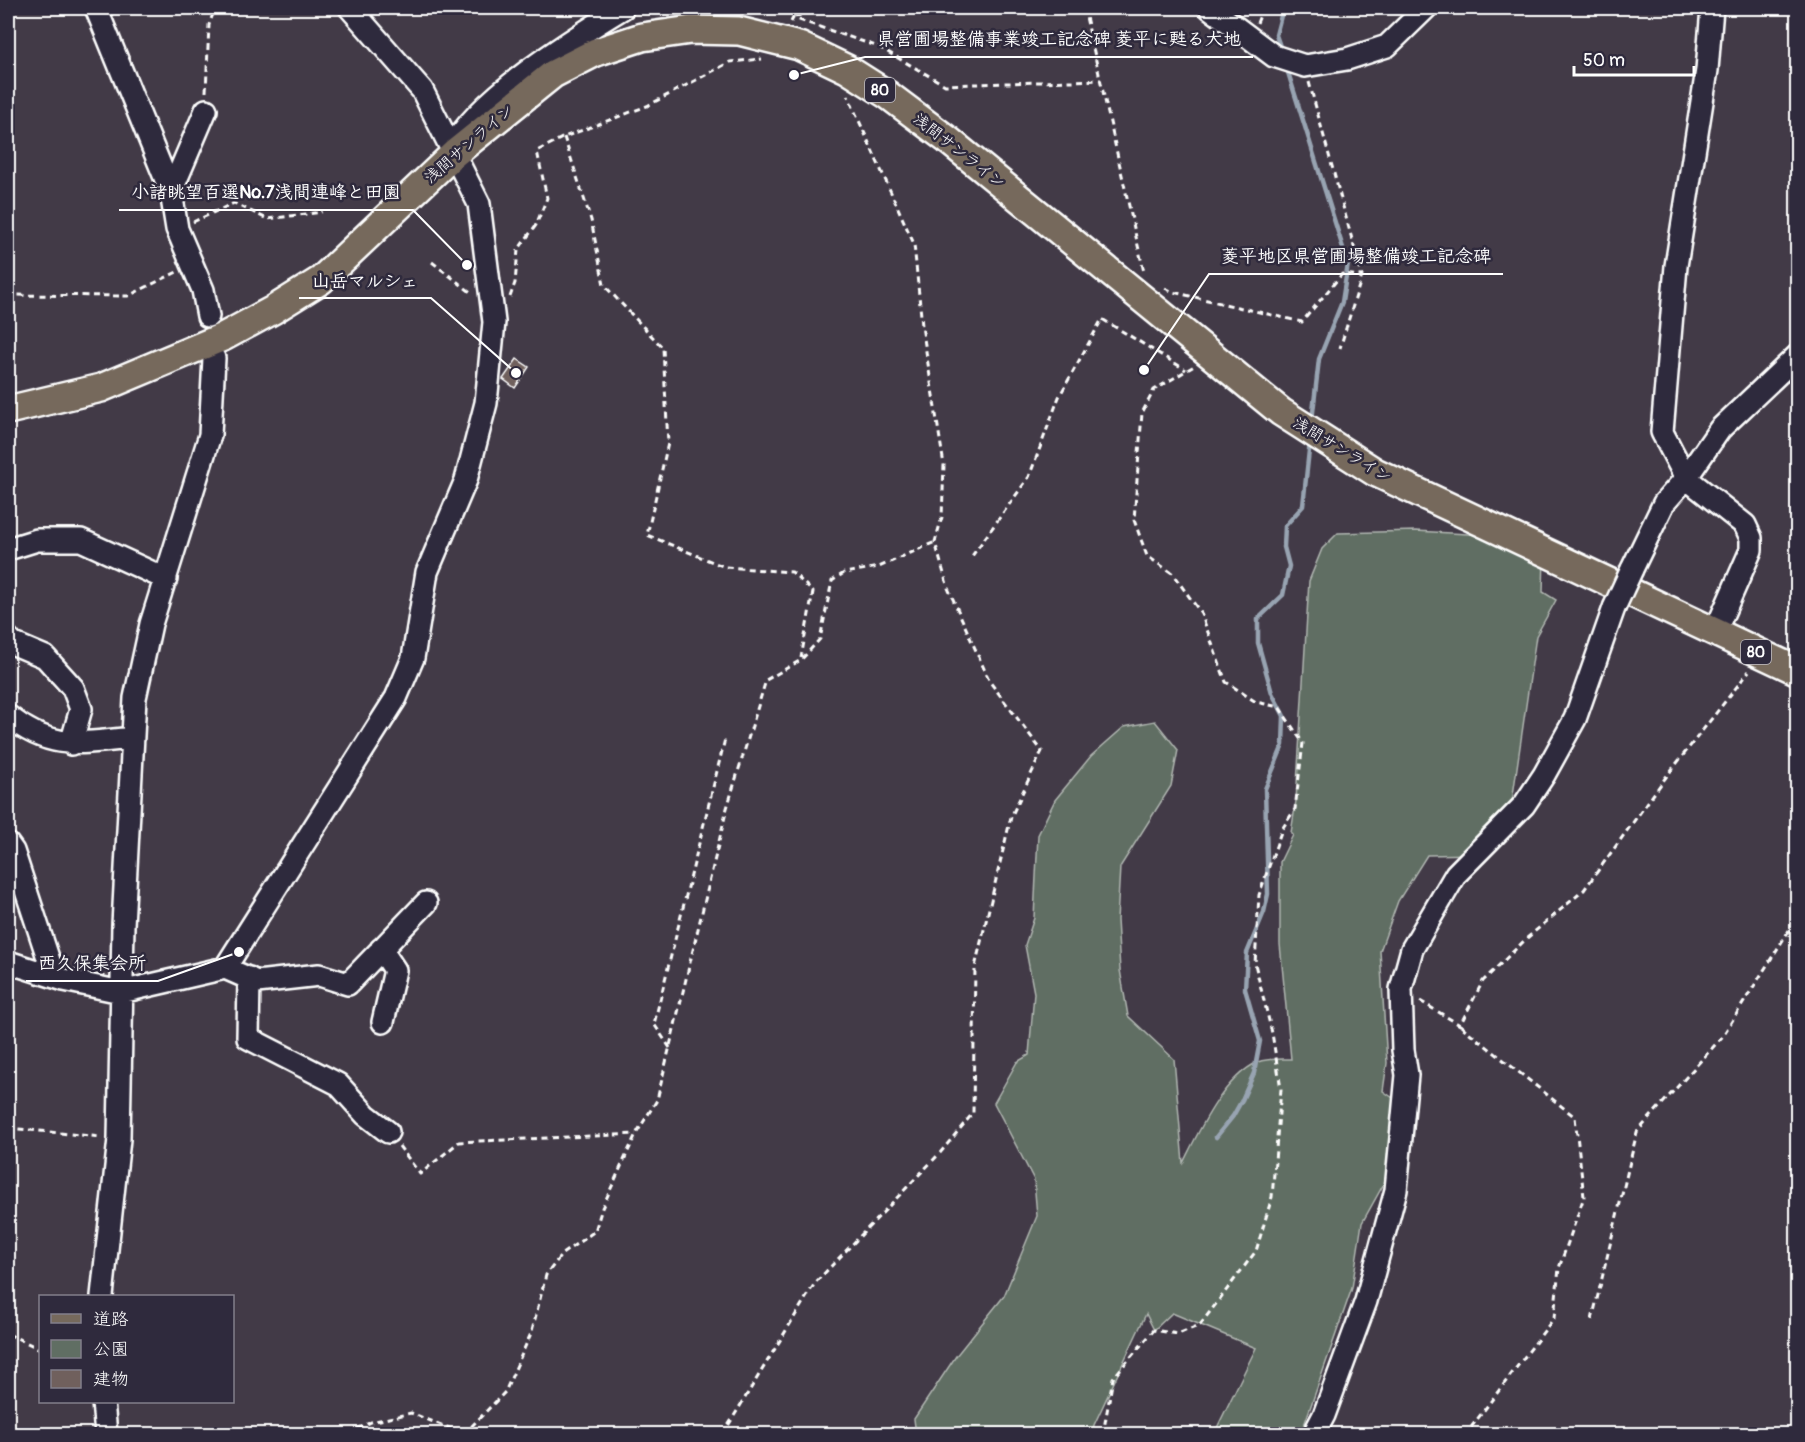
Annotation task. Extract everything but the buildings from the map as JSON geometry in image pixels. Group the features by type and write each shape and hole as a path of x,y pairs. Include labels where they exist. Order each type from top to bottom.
{"main road":[{"name":"浅間サンライン","path":"8,410 101,388 213,341 273,310 321,279 453,151 553,74 596,52 642,37 691,30 788,29 888,95 948,140 1281,412 1375,472 1797,671"}],"street":[{"path":"96,8 171,192 177,229 203,290 208,316"},
{"path":"225,968 396,698 413,658 427,572 466,480 486,403 493,316 479,204 422,90 350,8"},
{"path":"453,151 462,128 513,85 568,41 623,8"},
{"path":"1210,8 1274,56 1305,66 1347,59 1387,46 1426,8"},
{"path":"1712,8 1707,70 1676,266 1662,432 1686,478 1745,525 1751,538 1750,549 1715,632"},
{"path":"171,192 206,110"},
{"path":"1314,1434 1324,1415 1366,1301 1396,1190 1407,1076 1403,1050 1401,989 1412,949 1435,906 1456,874 1524,805 1570,729 1614,608 1664,503 1686,478 1720,429 1797,356"},
{"path":"102,1295 119,1139 121,992 135,698 151,624 210,435 214,358"},
{"path":"8,549 37,540 81,540 166,579"},
{"path":"8,638 12,643 45,657 73,688 81,709 71,744"},
{"path":"8,716 28,733 71,744 132,738"},
{"path":"8,844 13,852 54,976"},
{"path":"8,962 121,992 225,968 257,982 320,975 348,984 426,903"},
{"path":"381,950 395,970 383,1022"},
{"path":"249,978 248,1038 338,1084 366,1115 388,1132"},
{"path":"103,1403 106,1434"}],"path":[{"path":"206,110 209,25 215,8"},
{"path":"788,29 816,8"},
{"path":"1084,8 1145,277"},
{"path":"788,29 879,47 945,85 1101,80"},
{"path":"432,262 502,323 515,283 518,250 536,225 547,198 537,151 564,137 647,106 730,62 763,59"},
{"path":"1305,66 1362,276 1340,348"},
{"path":"723,1434 815,1283 940,1153 973,1113 975,967 1011,817 1042,751 990,682 948,588 935,543 942,517 944,465 921,326 914,244 848,94"},
{"path":"564,137 591,220 604,285 663,348 668,443 647,535 725,567 792,572 813,592 801,660"},
{"path":"177,229 234,203 267,219 322,212"},
{"path":"8,295 128,296 192,264"},
{"path":"1163,287 1173,292 1302,322 1342,274 1362,276"},
{"path":"972,556 1029,477 1059,397 1102,319 1187,371"},
{"path":"1103,1434 1113,1378 1154,1330 1178,1334 1200,1325 1256,1251 1272,1197 1281,1089 1272,1034 1255,964 1258,907 1259,896 1282,829 1295,809 1303,743 1280,707 1256,702 1226,682 1201,613 1172,573 1147,556 1134,520 1142,413 1154,390 1211,356"},
{"path":"348,1434 371,1422 411,1413 464,1434 505,1392 532,1332 546,1275 562,1254 595,1231 602,1208 636,1134 657,1100 727,808 766,680 801,660 820,639 832,581 844,573 879,567 935,543"},
{"path":"1460,1025 1483,981 1527,938 1584,890 1666,777 1762,655"},
{"path":"670,1048 654,1024 725,739"},
{"path":"1592,1320 1637,1132 1722,1037 1797,916"},
{"path":"1401,989 1460,1025 1575,1117 1584,1197 1559,1268 1554,1318 1466,1434"},
{"path":"8,1128 119,1139"},
{"path":"388,1132 420,1174 459,1142 636,1134"},
{"path":"8,1334 39,1349"}],"green space":[{"path":"1416,531 1501,536 1544,554 1543,592 1556,600 1536,636 1512,802 1497,841 1477,854 1427,855 1398,901 1380,951 1387,1063 1383,1091 1403,1105 1402,1151 1362,1223 1352,1288 1301,1434 1214,1434 1256,1348 1172,1313 1154,1330 1146,1314 1094,1425 1092,1434 916,1434 914,1419 956,1356 1004,1296 1037,1216 1034,1180 994,1103 1017,1062 1029,1055 1034,993 1025,945 1034,918 1038,835 1055,800 1091,756 1124,727 1155,721 1178,750 1171,786 1120,867 1117,920 1120,970 1128,1016 1174,1059 1183,1163 1213,1106 1234,1080 1258,1062 1270,1059 1291,1059 1280,944 1280,862 1293,835 1291,833 1296,801 1309,581 1322,549 1338,533"}],"waterway":[{"path":"1282,52 1276,35 1283,8"},
{"path":"1286,66 1348,264 1342,302 1319,359 1312,421"},
{"path":"1216,1137 1233,1116 1242,1100 1254,1073 1260,1041 1245,989 1247,953 1264,912 1268,894 1265,789 1283,745 1284,716 1272,693 1258,643 1258,619 1283,595 1289,566 1284,547 1285,526 1303,506 1310,441"}],"place":[{"name":"県営圃場整備事業竣工記念碑 菱平に甦る大地","path":"794,75"},
{"name":"小諸眺望百選No.7浅間連峰と田園","path":"467,265"},
{"name":"菱平地区県営圃場整備竣工記念碑","path":"1144,370"},
{"name":"山岳マルシェ","path":"516,373"},
{"name":"西久保集会所","path":"239,952"}]}
